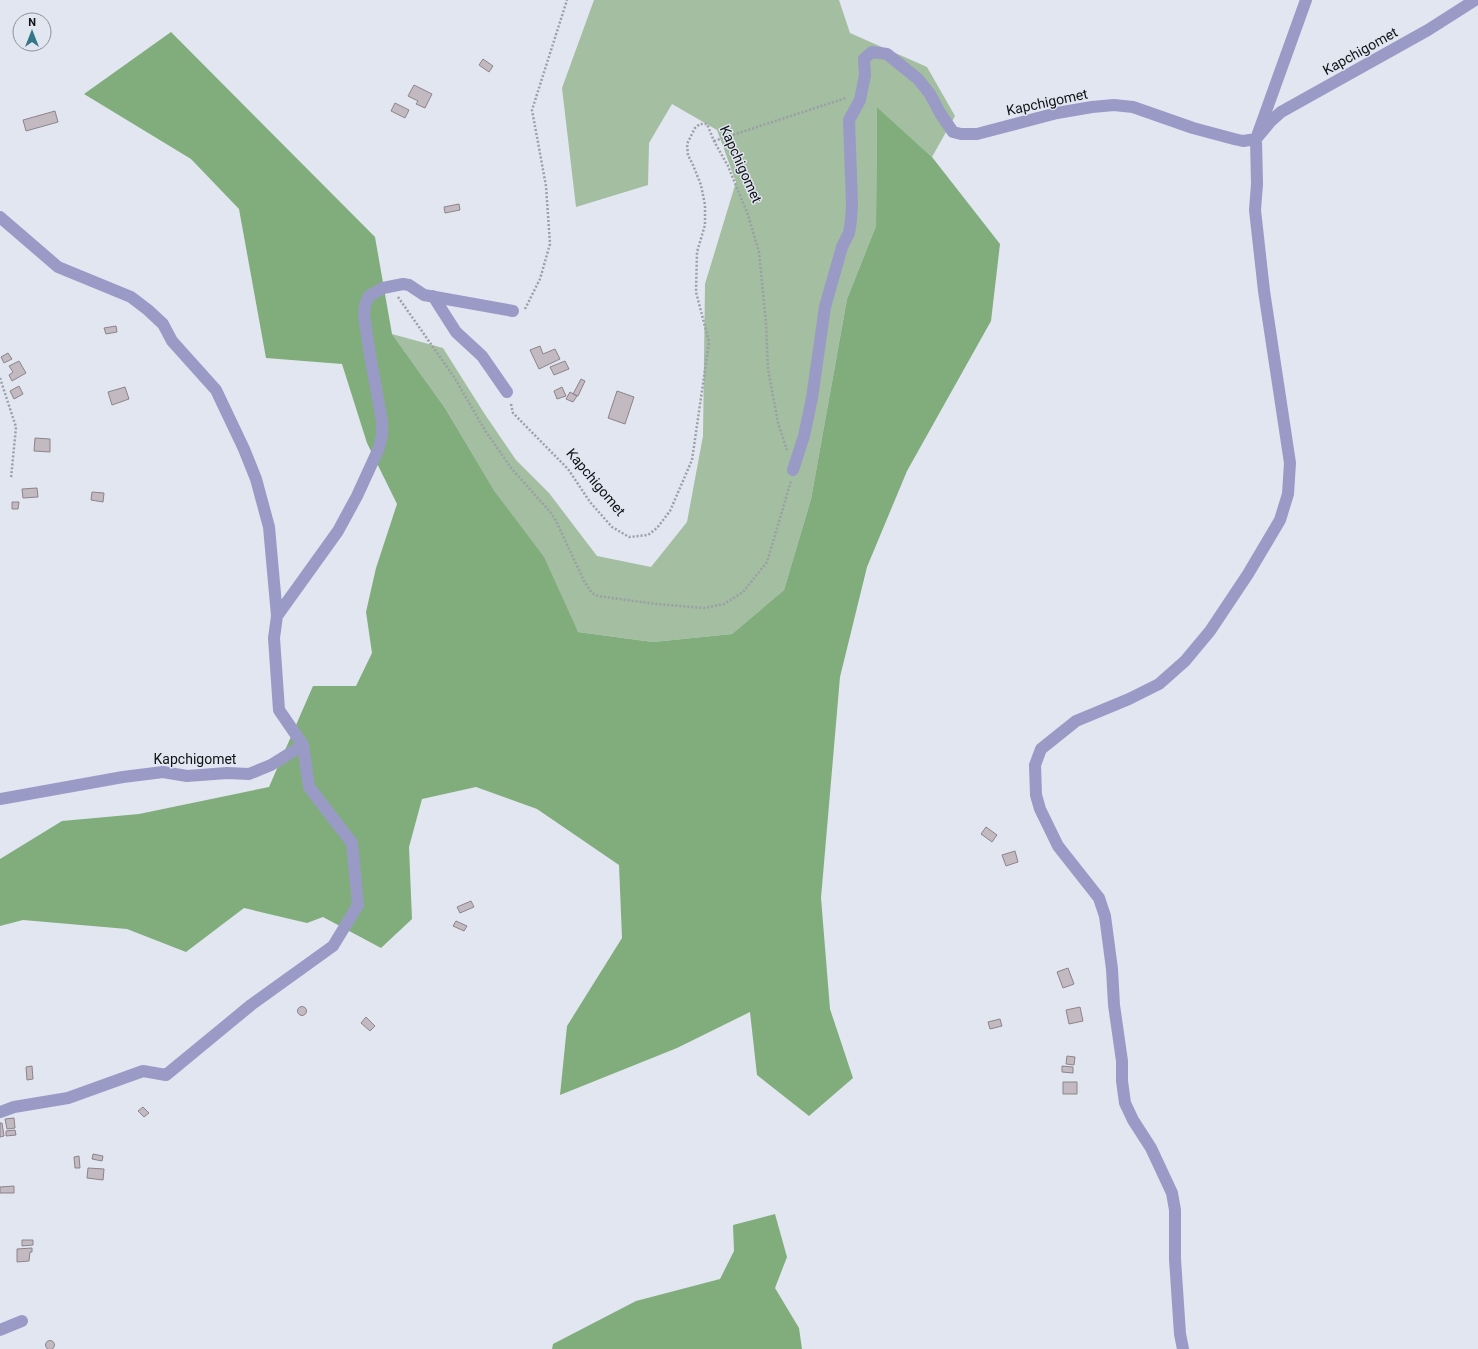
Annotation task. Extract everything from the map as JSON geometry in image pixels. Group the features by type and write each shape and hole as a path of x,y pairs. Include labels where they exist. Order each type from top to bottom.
{"street":[{"path":"1183,1349 1180,1334 1175,1259 1175,1210 1172,1193 1151,1148 1132,1120 1125,1103 1122,1081 1122,1061 1114,1005 1112,969 1104,916 1099,898 1058,846 1040,809 1036,795 1035,765 1041,749 1076,721 1129,699 1159,684 1185,661 1210,631 1248,574 1280,520 1288,494 1290,463 1264,291 1255,210 1257,184 1256,139 1306,0"},
{"name":"Kapchigomet","path":"793,470 804,436 812,398 825,307 842,247 849,233 852,205 849,120 860,100 862,93 865,76 864,59 872,52 887,54 918,79 930,94 943,118 953,132 961,134 977,134 1057,113 1114,105 1133,107 1192,128 1242,141 1256,139 1271,121 1281,112 1428,30 1474,0"},
{"path":"0,217 58,267 131,296 163,324 172,341 216,390 244,449 256,479 269,527 277,616 274,638 280,710 303,745 309,787 352,843 358,906 333,946 251,1005 166,1075 143,1071 68,1098 14,1107 0,1112"},
{"path":"277,616 338,531 357,496 379,448 382,435 382,421 364,315 365,305 370,296 383,288 403,284 409,285 424,295 513,311"},
{"path":"433,296 456,332 482,356 507,392"},
{"name":"Kapchigomet","path":"0,799 123,777 163,772 187,776 227,773 249,774 271,765 303,745"},
{"path":"0,1330 22,1321"}],"path":[{"path":"513,311 525,309 540,279 550,244 546,186 532,110 566,0"},
{"path":"714,141 862,93"},
{"name":"Kapchigomet","path":"507,392 513,414 568,469 590,502 612,527 629,537 648,534 657,528 670,511 692,460 709,342 696,292 698,252 705,225 705,205 701,185 688,155 687,144 695,128 700,124 707,124 714,141 728,166 748,215 759,252 766,323 768,368 778,423 793,470"},
{"path":"390,286 454,377 486,432 512,469 551,513 584,581 592,593 598,596 656,604 704,608 724,604 743,592 768,562 788,495 793,470"},
{"path":"0,378 16,427 11,478"}],"green space":[{"path":"594,0 839,0 850,33 927,67 955,116 932,157 877,107 876,226 847,299 811,499 784,590 732,634 653,642 578,632 445,408 392,334 443,348 516,460 549,493 597,556 651,567 687,522 703,436 705,284 736,182 717,130 672,104 649,143 648,185 576,207 562,88"},
{"path":"171,32 375,237 392,334 445,408 495,492 544,557 578,632 653,642 732,634 784,590 811,499 847,299 876,226 877,107 932,157 1000,244 991,321 907,471 867,567 840,677 821,898 830,1009 853,1078 809,1116 757,1075 750,1012 677,1048 560,1095 567,1026 622,938 619,865 537,809 476,787 422,799 409,847 412,919 381,948 323,917 307,923 244,908 186,952 127,929 23,920 0,926 0,859 62,821 139,814 269,787 313,686 356,686 372,653 366,612 376,568 397,504 367,443 342,364 266,358 239,209 191,159 84,94"},
{"path":"775,1214 787,1257 775,1288 799,1328 802,1349 552,1349 553,1344 636,1301 720,1279 734,1251 733,1225"}],"building":[{"path":"483,59 493,66 489,72 479,65"},
{"path":"414,85 432,94 425,108 416,104 418,101 408,96"},
{"path":"395,103 409,110 405,118 391,111"},
{"path":"55,111 58,122 26,131 23,120"},
{"path":"459,204 460,210 445,213 444,207"},
{"path":"116,326 117,332 106,334 104,328"},
{"path":"540,346 543,354 555,349 560,359 539,369 530,350"},
{"path":"8,353 12,359 4,363 1,357"},
{"path":"19,361 26,373 12,381 9,375 13,372 9,366"},
{"path":"565,361 569,369 554,375 550,367"},
{"path":"581,379 585,381 578,396 573,394"},
{"path":"19,386 23,394 14,399 10,391"},
{"path":"125,387 129,399 112,405 108,392"},
{"path":"562,387 566,396 557,399 554,391"},
{"path":"617,391 634,397 625,424 608,418"},
{"path":"570,392 577,396 573,402 566,399"},
{"path":"35,438 50,439 50,452 34,451"},
{"path":"37,488 38,497 23,498 22,489"},
{"path":"92,492 104,493 103,502 91,500"},
{"path":"12,502 19,502 18,509 12,509"},
{"path":"986,827 997,835 992,842 981,834"},
{"path":"1015,851 1018,862 1006,866 1002,855"},
{"path":"471,901 474,907 460,913 457,907"},
{"path":"456,921 467,926 464,931 453,926"},
{"path":"1068,968 1074,984 1063,988 1057,972"},
{"path":"300,1007 304,1007 306,1011 304,1015 300,1015 298,1013 298,1009"},
{"path":"1080,1007 1083,1021 1069,1024 1066,1010"},
{"path":"366,1017 375,1026 370,1031 361,1023"},
{"path":"1000,1019 1002,1026 990,1029 988,1022"},
{"path":"1067,1056 1075,1057 1074,1065 1066,1064"},
{"path":"32,1066 33,1079 27,1080 26,1067"},
{"path":"1062,1066 1073,1067 1073,1073 1062,1072"},
{"path":"1063,1082 1077,1082 1077,1094 1063,1094"},
{"path":"143,1107 149,1113 144,1117 138,1111"},
{"path":"14,1118 15,1128 7,1129 5,1119"},
{"path":"0,1123 2,1123 4,1136 0,1137"},
{"path":"15,1130 16,1135 6,1136 6,1131"},
{"path":"93,1154 103,1156 102,1161 92,1159"},
{"path":"79,1156 80,1168 75,1168 74,1157"},
{"path":"88,1168 104,1169 103,1180 87,1178"},
{"path":"14,1186 14,1193 0,1193 0,1187"},
{"path":"22,1240 33,1240 33,1245 22,1246"},
{"path":"32,1248 29,1261 17,1262 17,1249"},
{"path":"48,1341 52,1341 54,1345 52,1349 48,1349 46,1347 46,1343"}]}
